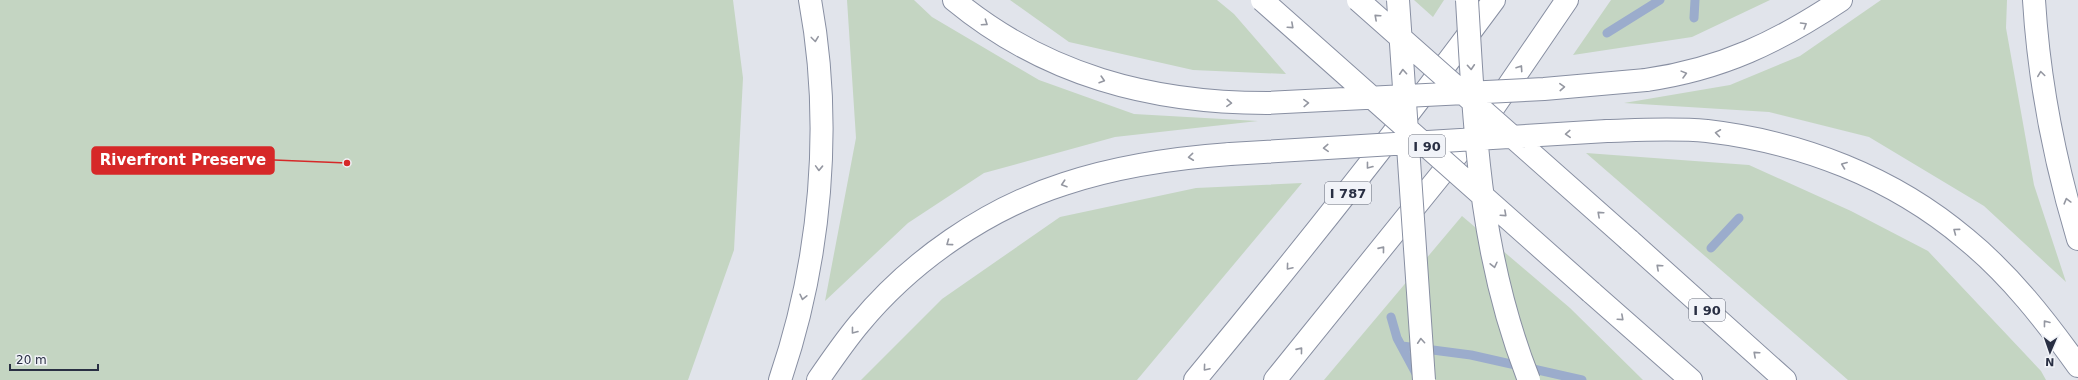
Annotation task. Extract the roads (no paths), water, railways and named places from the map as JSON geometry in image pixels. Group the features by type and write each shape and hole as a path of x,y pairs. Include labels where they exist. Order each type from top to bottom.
{"highway":[{"path":"780,380 805,286 817,202 820,88 810,0"},
{"path":"954,0 995,30 1022,46 1085,74 1149,93 1178,98 1207,102 1267,103 1544,89 1675,76 1701,69 1755,50 1804,25 1841,0"},
{"name":"I 90","path":"1262,0 1691,380"},
{"name":"I 90","path":"1358,0 1785,380"},
{"path":"1398,0 1424,380"},
{"path":"1467,0 1480,186 1489,246 1517,350 1529,380"},
{"name":"I 787","path":"1196,380 1368,167 1494,0"},
{"path":"1275,380 1485,120 1567,0"},
{"path":"2034,0 2037,50 2046,109 2057,162 2078,239"},
{"path":"818,380 860,323 917,266 953,240 989,217 1026,199 1063,184 1101,173 1176,159 1230,154 1607,131 1677,129 1706,131 1761,140 1821,156 1880,182 1939,218 1976,248 2032,305 2078,366"}],"waterway":[{"path":"1607,33 1660,0"},
{"path":"1694,18 1695,0"},
{"path":"1711,248 1739,218"},
{"path":"1391,317 1397,338 1418,377"},
{"path":"1402,346 1471,355 1582,380"}],"place":[{"name":"Riverfront Preserve","path":"347,163"}]}
